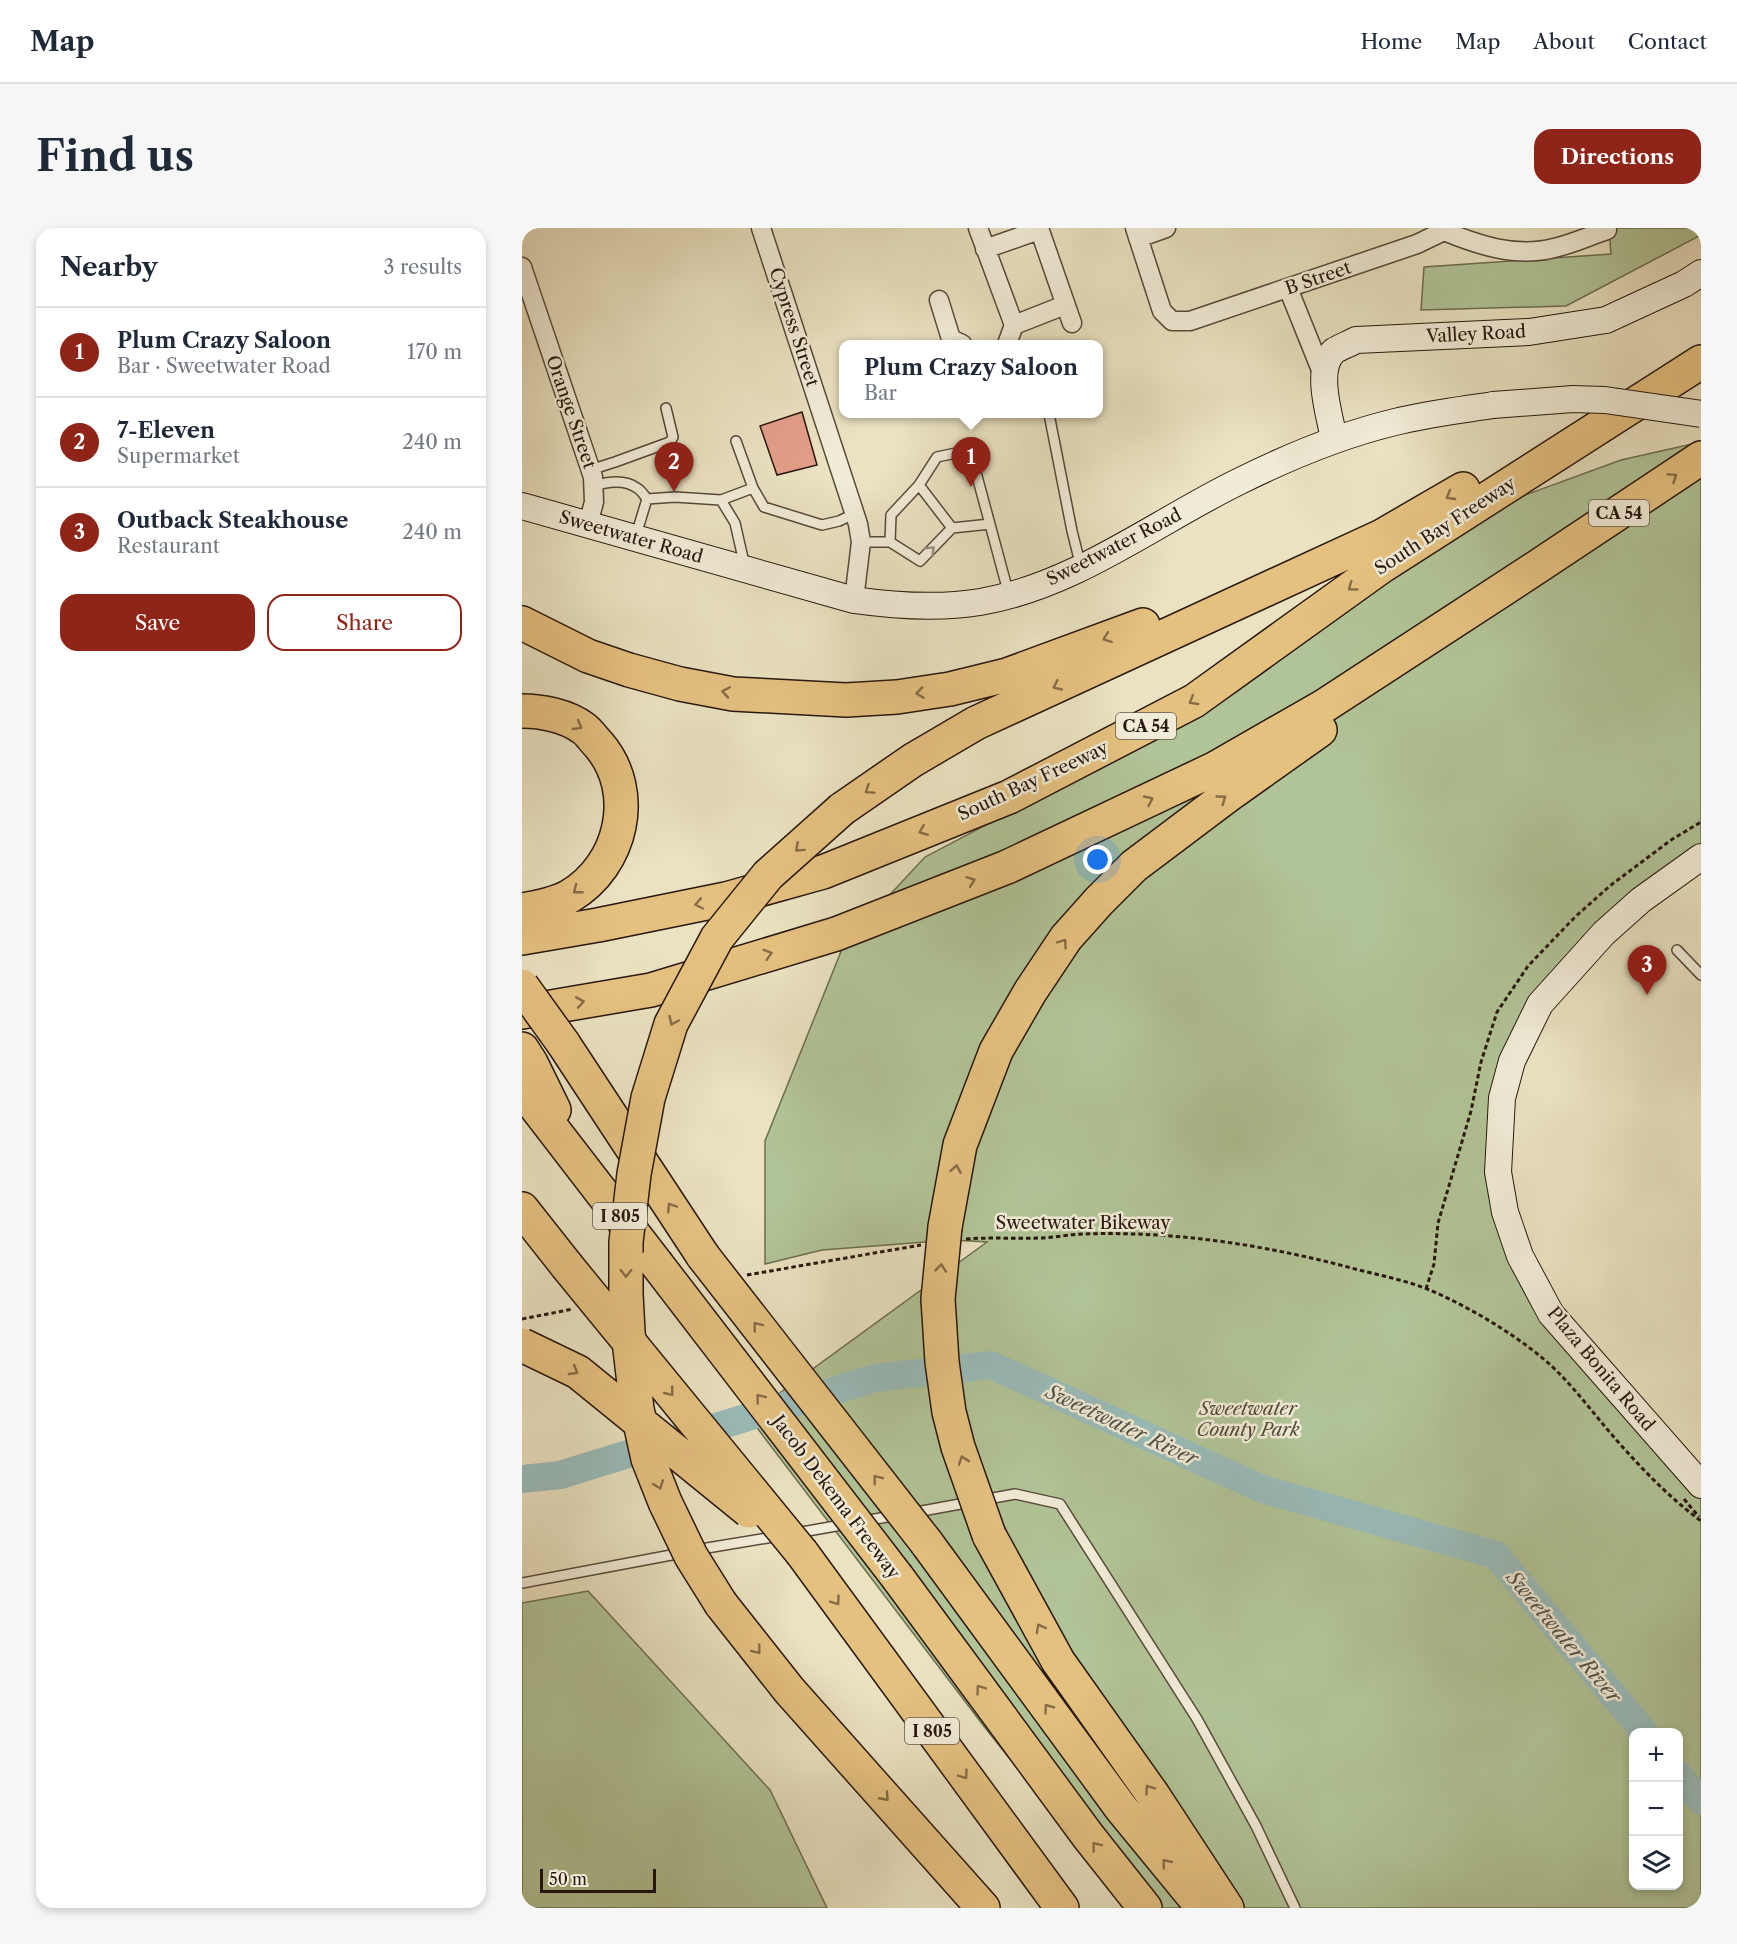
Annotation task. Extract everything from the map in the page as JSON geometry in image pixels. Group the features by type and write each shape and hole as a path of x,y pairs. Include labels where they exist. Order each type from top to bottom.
{"highway":[{"path":"983,1908 789,1690 721,1604 691,1556 665,1502 648,1459 637,1409 628,1332 626,1242 634,1174 648,1098 671,1024 717,939 768,875 842,809 913,760 976,723 1382,536 1685,359 1701,353"},
{"name":"South Bay Freeway","path":"522,938 726,899 824,872 1009,797 1194,701 1382,566 1701,362"},
{"name":"CA 54","path":"522,1012 651,990 836,934 1007,867 1214,769 1324,706 1701,458"},
{"path":"1227,1908 1153,1795 1058,1661 989,1535 958,1448 949,1412 942,1362 938,1299 945,1237 960,1145 996,1051 1030,992 1066,939 1099,901 1134,866 1174,835 1314,734 1537,567"},
{"path":"522,623 588,656 680,684 733,694 846,700 897,697 1007,675 1219,597 1282,583"},
{"path":"522,711 562,717 584,728 605,752 618,780 621,819 614,847 597,875 569,897 522,910"},
{"path":"522,986 563,1043 703,1256 926,1542 1121,1808 1203,1908"},
{"name":"Jacob Dekema Freeway","path":"525,1067 583,1168 898,1578 1088,1836 1145,1908"},
{"name":"I 805","path":"522,1209 802,1553 1062,1908"},
{"path":"522,1345 578,1372 802,1553"}],"main road":[{"name":"Valley Road","path":"1323,375 1326,363 1334,351 1356,340 1529,332 1606,320 1684,284 1701,273"},
{"path":"1323,375 1334,439"},
{"name":"Sweetwater Road","path":"522,506 854,600 888,605 930,607 981,602 1041,584 1081,567 1237,482 1334,439 1396,422 1493,405 1573,399 1605,400 1701,414"},
{"name":"Plaza Bonita Road","path":"1698,1476 1551,1314 1520,1256 1505,1212 1498,1172 1502,1098 1512,1061 1540,1004 1604,933 1641,900 1701,857"}],"street":[{"name":"Cypress Street","path":"761,228 854,514 861,542 854,600"},
{"path":"978,228 1014,325 1009,340"},
{"path":"1136,233 1166,228"},
{"path":"985,249 1039,229 1071,323"},
{"path":"1443,230 1471,242 1506,250 1528,252 1552,249 1607,230"},
{"name":"B Street","path":"1136,233 1162,311 1172,321 1190,321 1417,243 1443,230"},
{"name":"Orange Street","path":"522,267 592,478 594,502 588,524"},
{"path":"1288,288 1323,375"},
{"path":"939,300 953,340"},
{"path":"1014,325 1065,304"}],"lane":[{"path":"592,478 670,442 673,437 666,408"},
{"path":"1051,418 1071,531 1081,567"},
{"path":"736,441 753,488 764,507 822,525 854,514"},
{"path":"890,542 891,515 919,485 937,457 970,450 1009,595"},
{"path":"592,478 606,482 622,482 636,487 647,499"},
{"path":"919,485 952,528"},
{"path":"647,499 675,497 721,500 753,488"},
{"path":"635,538 647,499"},
{"path":"721,500 735,523 746,570"},
{"path":"861,542 890,542 920,561 952,528 990,524"},
{"path":"1677,950 1701,975"},
{"path":"522,1583 1015,1494 1060,1504 1197,1719 1256,1826 1295,1908"}],"path":[{"name":"Sweetwater Bikeway","path":"744,1275 945,1237 1035,1238 1082,1233 1149,1234 1201,1238 1300,1255 1381,1275 1438,1294 1489,1319 1541,1357 1589,1407 1641,1468 1701,1521"},
{"path":"522,1319 575,1309"}],"green space":[{"path":"1609,228 1701,228 1701,235 1566,306 1421,310 1424,267 1611,254"},
{"name":"Sweetwater County Park","path":"1701,442 1701,855 1560,979 1499,1123 1529,1275 1701,1482 1701,1908 1129,1908 986,1729 748,1416 987,1242 952,1240 822,1250 765,1264 765,1141 844,944 925,857 1020,807 1454,521 1621,460"},
{"path":"588,1591 770,1790 827,1908 522,1908 522,1603"}],"building":[{"path":"802,412 817,465 777,475 760,426"}],"waterway":[{"name":"Sweetwater River","path":"522,1479 560,1475 875,1378 991,1365 1262,1489 1496,1555 1641,1728"},
{"name":"Sweetwater River","path":"1683,1780 1701,1801"}],"place":[{"name":"Plum Crazy Saloon","path":"971,487"},
{"name":"7-Eleven","path":"674,492"},
{"name":"Outback Steakhouse","path":"1647,995"}]}
